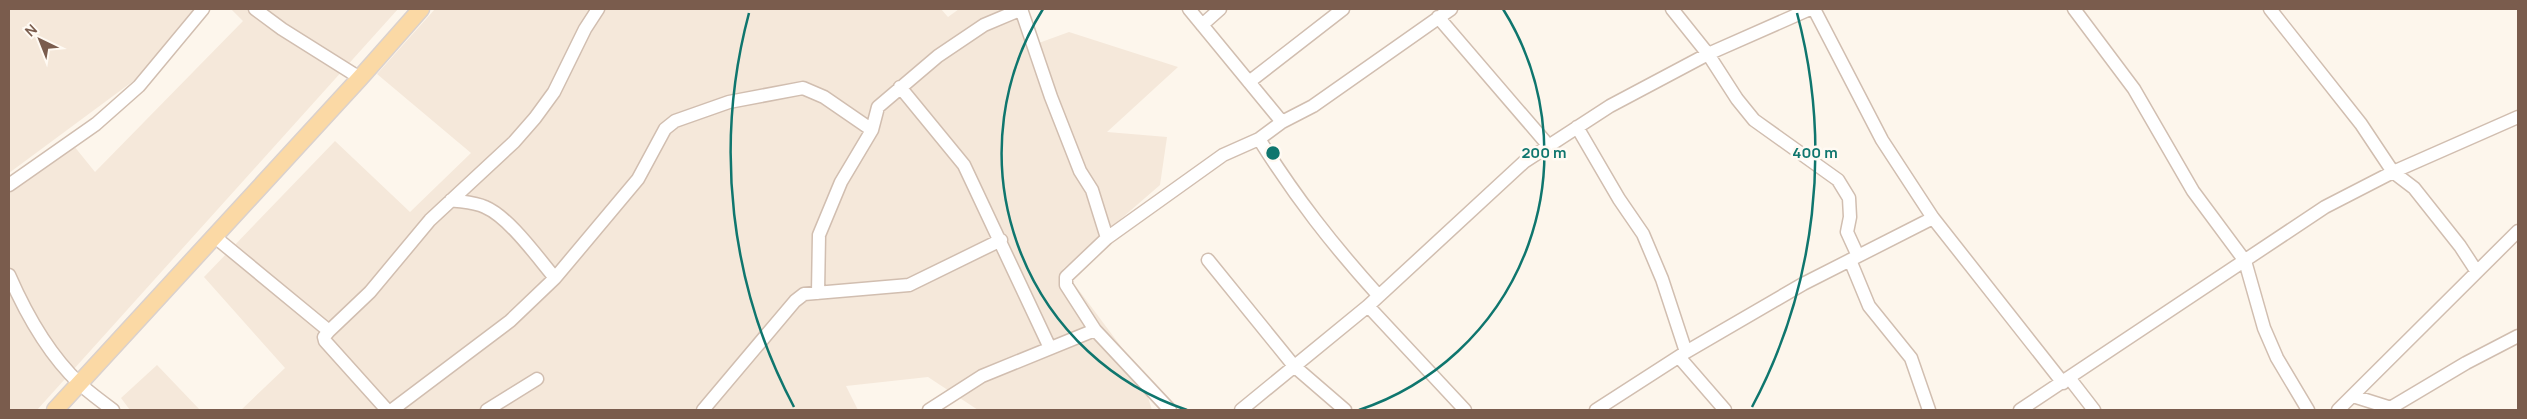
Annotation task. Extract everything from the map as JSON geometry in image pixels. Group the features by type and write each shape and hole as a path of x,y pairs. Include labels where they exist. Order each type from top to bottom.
{"main road":[{"path":"55,410 215,237 421,9"}],"street":[{"path":"9,185 96,124 140,86 202,9"},
{"path":"255,9 282,29 360,78"},
{"path":"387,410 324,341 324,337 370,292 430,220 514,142 535,118 554,92 585,30 598,9"},
{"path":"818,294 819,235 841,182 872,130 878,107 938,56 984,25 1021,9 1080,171 1092,190 1107,238"},
{"path":"1189,9 1282,122"},
{"path":"1202,24 1220,9"},
{"path":"1249,82 1343,9"},
{"path":"1170,410 1095,330 1065,281 1070,271 1107,238 1223,155 1259,139 1282,122 1313,106 1353,80 1438,16 1451,9"},
{"path":"1672,9 1708,54 1737,99 1754,120 1838,180 1850,198 1850,217 1847,232 1869,306 1910,358 1929,410"},
{"path":"1241,410 1368,306 1515,169 1548,145 1610,106 1708,54 1810,9"},
{"path":"1814,9 1882,140 1933,218 2066,381 2094,410"},
{"path":"2074,9 2134,89 2193,191 2245,261 2264,328 2277,358 2308,410"},
{"path":"2270,9 2361,124 2393,172 2414,188 2460,246 2477,272"},
{"path":"1438,16 1548,145"},
{"path":"900,87 956,153 1001,240 1050,348"},
{"path":"392,410 510,321 554,278 638,179 665,129 675,121 729,102 802,88 824,98 872,130"},
{"path":"2020,410 2325,207 2393,172 2518,117"},
{"path":"1577,127 1619,200 1643,234 1662,279 1682,355 1725,410"},
{"path":"1259,139 1292,191 1332,244 1378,295"},
{"path":"451,200 477,204 488,208 522,238 554,278"},
{"path":"1596,410 1682,355 1803,284 1933,218"},
{"path":"2338,410 2518,231"},
{"path":"215,237 329,331"},
{"path":"703,410 795,301 804,294 909,285 1001,240"},
{"path":"1208,260 1294,366 1345,410"},
{"path":"9,275 25,312 37,331 79,383 113,410"},
{"path":"1368,306 1465,410"},
{"path":"929,410 982,376 1095,330"},
{"path":"2353,396 2389,409 2518,336"},
{"path":"488,410 537,379"}],"shaded area":[{"path":"9,9 195,9 136,79 9,173"},
{"path":"231,9 398,9 37,410 9,410 9,189 74,146 95,172 243,21"},
{"path":"435,9 941,9 948,17 959,9 1017,9 1036,44 1069,32 1178,67 1107,132 1167,137 1160,185 1063,269 1140,372 1152,410 978,410 928,377 846,386 858,410 241,410 285,368 204,277 335,141 410,212 471,153 377,74"},
{"path":"157,365 200,410 130,410 121,398"}]}
